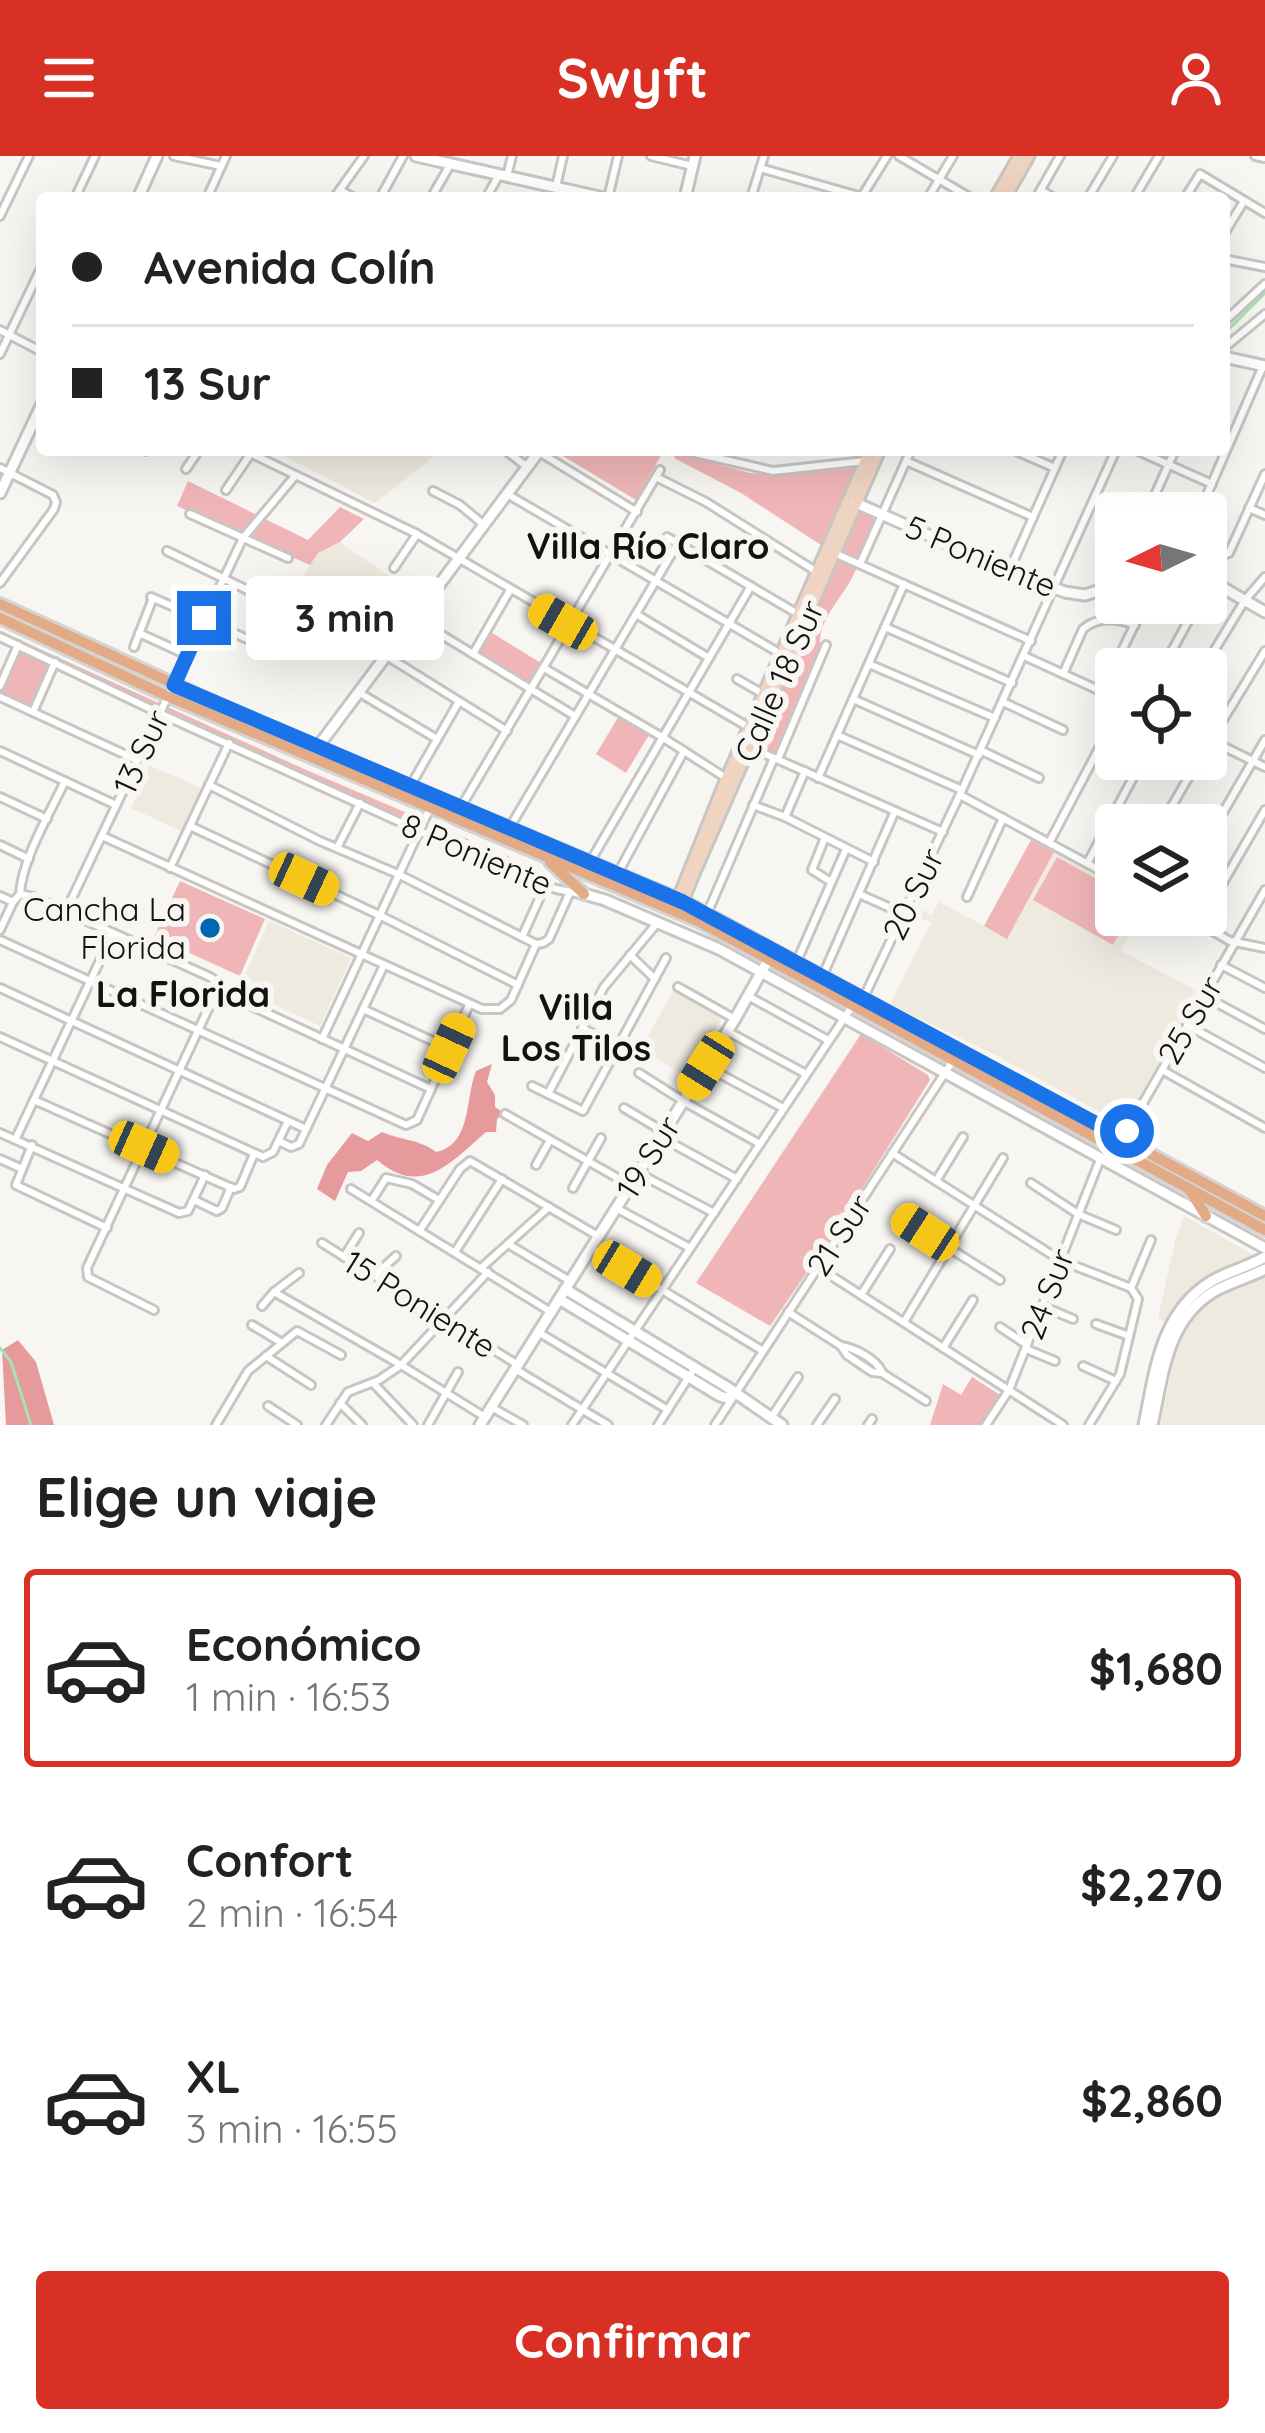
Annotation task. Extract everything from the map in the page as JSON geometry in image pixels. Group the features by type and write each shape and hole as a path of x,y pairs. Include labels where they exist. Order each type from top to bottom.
{"main road":[{"path":"998,192 1019,156"},
{"path":"1008,192 1029,156"},
{"name":"Calle 18 Sur","path":"680,906 868,456"},
{"name":"Calle 18 Sur","path":"852,501 877,456"},
{"name":"Calle 18 Sur","path":"680,906 726,779 746,745 798,614 831,551"},
{"path":"0,604 170,691"},
{"path":"0,618 314,751 430,808 707,914 771,954 824,975 954,1060 1265,1216"},
{"path":"314,751 411,784 618,873 969,1054 1265,1230"},
{"path":"538,853 584,894"},
{"path":"1187,1187 1206,1216"}],"street":[{"path":"0,216 29,156"},
{"path":"77,192 94,156"},
{"path":"141,192 157,156"},
{"path":"174,156 221,166"},
{"path":"210,192 226,156"},
{"path":"344,192 340,190 364,156"},
{"path":"383,192 403,156"},
{"path":"420,156 578,192"},
{"path":"490,192 512,156"},
{"path":"543,192 563,156"},
{"path":"608,192 618,156"},
{"path":"651,156 693,161 686,192"},
{"path":"754,192 764,156"},
{"path":"865,192 887,156"},
{"path":"899,156 961,192"},
{"path":"932,192 953,156"},
{"path":"1039,192 1060,156"},
{"path":"1092,192 1113,156"},
{"path":"1138,192 1159,156"},
{"path":"1255,156 1265,158"},
{"path":"434,192 450,164"},
{"path":"760,168 841,192"},
{"path":"1189,192 1200,174 1229,192"},
{"path":"1230,192 1265,213"},
{"path":"1230,224 1244,201"},
{"path":"1230,260 1265,267"},
{"path":"0,354 36,279"},
{"path":"1230,316 1265,284"},
{"path":"1230,343 1265,314"},
{"path":"0,330 36,349"},
{"path":"1230,358 1264,366 1230,443"},
{"path":"0,493 5,470 36,415"},
{"path":"186,469 195,456"},
{"path":"226,490 246,456"},
{"path":"256,456 417,534 750,728"},
{"path":"513,456 528,467"},
{"path":"314,751 536,456"},
{"path":"548,456 637,512"},
{"path":"708,456 773,471 865,461"},
{"path":"860,564 908,456"},
{"path":"1028,456 1055,468"},
{"path":"1009,571 1060,456"},
{"name":"20 Sur","path":"572,1425 828,1040 859,1001 980,753 1113,456"},
{"path":"1149,456 1212,484"},
{"path":"1156,492 1172,456"},
{"path":"1208,492 1224,456"},
{"path":"906,460 1033,517"},
{"path":"0,583 56,502 53,495 5,470"},
{"path":"461,807 658,474 817,572"},
{"path":"1227,553 1265,474"},
{"name":"13 Sur","path":"66,911 243,538 296,475"},
{"path":"433,491 484,524"},
{"path":"507,494 781,653"},
{"name":"5 Poniente","path":"852,501 1009,571 1082,595 1095,591"},
{"path":"1250,508 1265,515"},
{"path":"190,514 288,558"},
{"path":"394,568 417,534"},
{"path":"668,537 798,614"},
{"path":"509,827 678,543"},
{"path":"167,550 268,600"},
{"path":"831,551 1031,641"},
{"path":"1216,648 1265,577"},
{"path":"818,778 904,584"},
{"path":"590,862 751,586"},
{"path":"473,654 510,590"},
{"path":"1227,591 1265,612"},
{"path":"134,647 152,598 252,641"},
{"path":"635,614 709,658"},
{"path":"414,618 575,716"},
{"path":"1063,674 1085,626 1114,618 1135,625 1124,648"},
{"path":"885,626 1012,682"},
{"path":"139,633 187,655"},
{"name":"8 Poniente","path":"0,638 545,886 584,894 679,931 844,1017 1265,1252"},
{"path":"0,686 18,645"},
{"path":"707,914 826,645"},
{"path":"1227,712 1265,651"},
{"path":"385,656 507,731"},
{"path":"1024,656 1095,689"},
{"path":"33,712 55,662"},
{"path":"868,664 995,718"},
{"path":"544,668 726,779"},
{"path":"737,679 764,694"},
{"path":"358,692 436,739"},
{"path":"0,697 137,760"},
{"path":"853,700 1039,778"},
{"path":"1003,702 1064,730"},
{"path":"411,784 458,703"},
{"path":"837,735 961,792 1095,867"},
{"path":"1227,805 1265,740"},
{"path":"170,868 229,743"},
{"path":"746,745 943,832"},
{"path":"1227,750 1265,767"},
{"path":"0,751 116,805"},
{"path":"618,873 684,751"},
{"path":"1049,842 1095,755"},
{"path":"784,818 805,771"},
{"path":"1088,863 1132,780"},
{"path":"0,930 20,894 29,860 64,781"},
{"path":"209,785 536,944"},
{"path":"0,797 47,819"},
{"path":"337,848 360,803"},
{"path":"753,805 874,862"},
{"path":"322,1039 430,808"},
{"path":"1227,876 1265,810"},
{"path":"824,975 895,811"},
{"path":"967,897 1003,818"},
{"path":"190,826 518,985"},
{"path":"102,836 486,1010 500,1009 511,1000 536,944 548,939 570,892"},
{"path":"824,839 812,870 831,883"},
{"path":"0,845 29,860"},
{"path":"796,961 846,849"},
{"path":"521,937 545,886"},
{"name":"25 Sur","path":"1099,1160 1116,1142 1162,1070 1262,903 1265,890"},
{"path":"859,893 904,914"},
{"path":"20,894 219,983 86,1273 154,1310"},
{"path":"0,896 13,902"},
{"path":"679,931 680,906"},
{"path":"548,1094 604,987 658,922"},
{"path":"16,1138 113,933"},
{"path":"1227,936 1265,948"},
{"path":"0,940 401,1124 417,1120 470,1005"},
{"name":"19 Sur","path":"485,1416 706,1066 771,954"},
{"path":"630,955 655,980"},
{"path":"532,1086 583,1111 666,958"},
{"path":"279,1141 296,1146 384,965"},
{"path":"1222,965 1265,988"},
{"path":"678,987 735,1019"},
{"path":"0,988 306,1129"},
{"path":"217,990 431,1089"},
{"path":"748,996 828,1040"},
{"path":"1204,996 1265,1029"},
{"path":"363,1009 449,1048"},
{"path":"1187,1025 1265,1068"},
{"path":"582,1028 619,1047"},
{"path":"727,1031 806,1074"},
{"path":"0,1037 254,1154 267,1156 288,1121"},
{"path":"954,1060 969,1054"},
{"name":"21 Sur","path":"715,1425 954,1060"},
{"path":"706,1066 783,1108"},
{"path":"1162,1070 1265,1127"},
{"path":"639,1072 760,1144"},
{"path":"34,1100 234,1188"},
{"path":"624,1108 656,1127 666,1140 736,1179"},
{"path":"505,1114 630,1185"},
{"path":"0,1132 179,1213 187,1212 205,1175"},
{"path":"936,1181 963,1137"},
{"path":"573,1188 601,1138"},
{"path":"536,1166 550,1140"},
{"path":"32,1145 16,1185 106,1228"},
{"path":"892,1153 1060,1260 1134,1291 1138,1299 1116,1381 1089,1425"},
{"path":"194,1200 217,1211 222,1208 254,1154"},
{"path":"904,1322 1003,1158"},
{"path":"0,1159 22,1169"},
{"name":"24 Sur","path":"986,1425 1009,1390 1099,1160"},
{"path":"420,1230 466,1161 598,1236"},
{"path":"638,1172 714,1213"},
{"path":"372,1200 386,1178 412,1184 440,1200"},
{"path":"455,1252 502,1179"},
{"path":"1031,1183 1078,1214 1116,1230"},
{"path":"351,1189 551,1312"},
{"path":"326,1425 353,1388 373,1383 401,1365 508,1244 549,1207"},
{"path":"616,1208 690,1248"},
{"path":"900,1216 1000,1280"},
{"path":"344,1257 359,1233"},
{"path":"1134,1291 1151,1240"},
{"name":"15 Poniente","path":"322,1244 608,1425"},
{"path":"508,1244 632,1336 782,1425"},
{"path":"591,1247 763,1351"},
{"path":"861,1295 890,1250"},
{"path":"1148,1425 1158,1359 1171,1332 1204,1287 1265,1252"},
{"path":"374,1276 396,1256"},
{"path":"818,1268 1063,1425"},
{"path":"1171,1332 1203,1300 1265,1269"},
{"path":"262,1306 299,1273"},
{"path":"274,1292 485,1416 523,1425"},
{"path":"943,1348 973,1300"},
{"path":"1042,1306 1073,1318"},
{"path":"788,1312 872,1372 882,1373 926,1401"},
{"path":"1096,1324 1129,1336"},
{"path":"252,1325 282,1343"},
{"path":"1000,1327 1026,1347 1055,1360"},
{"path":"216,1425 248,1371 297,1331 341,1355"},
{"path":"538,1332 668,1410"},
{"path":"266,1356 311,1385"},
{"path":"1082,1366 1116,1381"},
{"path":"428,1425 458,1372"},
{"path":"658,1425 692,1372"},
{"path":"771,1418 798,1377"},
{"path":"373,1383 413,1425"},
{"path":"817,1425 835,1399"},
{"path":"340,1403 362,1425"},
{"path":"268,1406 297,1425"}],"shaded area":[{"path":"284,456 434,456 375,503"},
{"path":"563,456 661,456 636,500"},
{"path":"687,456 750,473 779,475 855,468 821,545 741,493 674,458"},
{"path":"188,481 308,540 340,507 364,519 340,542 318,553 310,565 177,506"},
{"path":"859,510 875,517 854,574 823,625 820,645 774,754 754,745"},
{"path":"340,542 417,596 378,650 285,604 318,553"},
{"path":"0,631 531,866 562,887 543,883 343,794 0,635"},
{"path":"489,631 541,663 529,684 476,653"},
{"path":"18,648 52,663 30,712 0,700"},
{"path":"619,716 649,735 626,773 596,754"},
{"path":"149,765 201,788 181,831 131,808"},
{"path":"1031,840 1095,875 1095,936 1129,936 1121,951 1198,991 1124,1125 890,1004 931,923 913,914 915,907 932,915 939,902 984,926"},
{"path":"1031,840 1054,852 1007,939 984,926"},
{"path":"1057,857 1095,878 1095,935 1033,900"},
{"name":"Cancha La Florida","path":"180,881 265,919 240,976 154,937"},
{"path":"269,921 351,958 320,1026 239,988"},
{"path":"1097,936 1118,936 1113,945"},
{"path":"674,989 722,1018 686,1077 641,1049"},
{"path":"861,1034 930,1080 770,1326 696,1283"},
{"path":"492,1064 487,1082 495,1095 495,1107 504,1113 497,1119 496,1132 486,1132 435,1172 408,1176 377,1160 361,1171 348,1172 335,1201 317,1189 327,1165 352,1133 368,1141 382,1132 436,1152 448,1148 462,1130 476,1071"},
{"path":"1184,1216 1254,1255 1196,1287 1166,1322 1158,1318"},
{"path":"1265,1276 1265,1425 1160,1425 1176,1350 1191,1320 1217,1297"},
{"path":"18,1340 36,1362 54,1425 6,1425 2,1350"},
{"path":"972,1377 1000,1395 980,1425 930,1425 943,1384 961,1395"}],"waterway":[{"path":"1230,328 1265,293"},
{"path":"0,1348 11,1362 31,1425"}],"place":[{"name":"Cancha La Florida","path":"210,928"}],"district":[{"name":"Villa Río Claro","path":"648,546"},
{"name":"La Florida","path":"183,994"},
{"name":"Villa Los Tilos","path":"576,1028"}],"route":[{"path":"204,618 174,685 683,902 1123,1138 1127,1131"}]}
